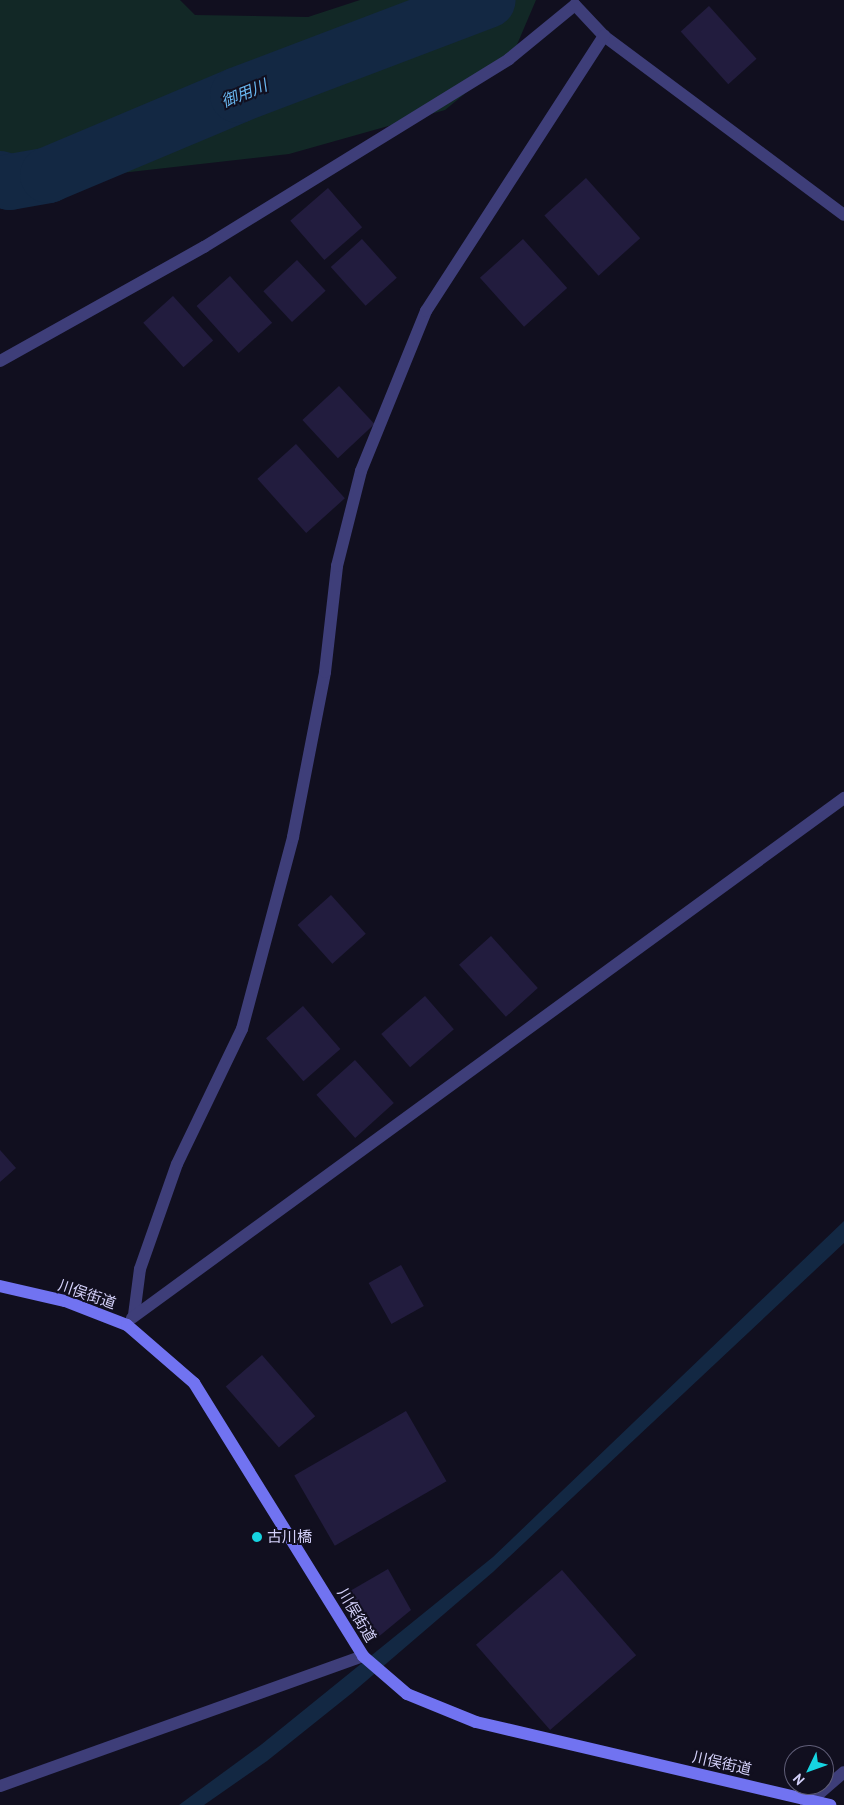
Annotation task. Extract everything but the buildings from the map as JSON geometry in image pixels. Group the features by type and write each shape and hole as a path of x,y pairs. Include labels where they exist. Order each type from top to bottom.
{"main road":[{"name":"川俣街道","path":"0,1286 65,1301 130,1320 194,1383 363,1656 407,1694 476,1722 809,1803 830,1805"}],"street":[{"path":"0,361 204,247 500,64 575,5 604,36 706,109 844,215"},
{"path":"130,1320 140,1269 176,1164 244,1020 293,836 325,672 337,566 361,471 426,311 604,36"},
{"path":"130,1320 844,798"},
{"path":"0,1786 363,1656"},
{"path":"809,1803 844,1772"}],"green space":[{"path":"0,0 180,0 195,15 308,17 360,0 536,0 513,54 445,110 289,154 121,173 0,169"}],"water":[{"path":"844,1221 844,1243 493,1572 352,1693 267,1761 204,1805 179,1805 262,1744 493,1557"}],"waterway":[{"name":"御用川","path":"0,179 10,182 48,175 238,95 488,0"}],"place":[{"name":"古川橋","path":"257,1537"}]}
